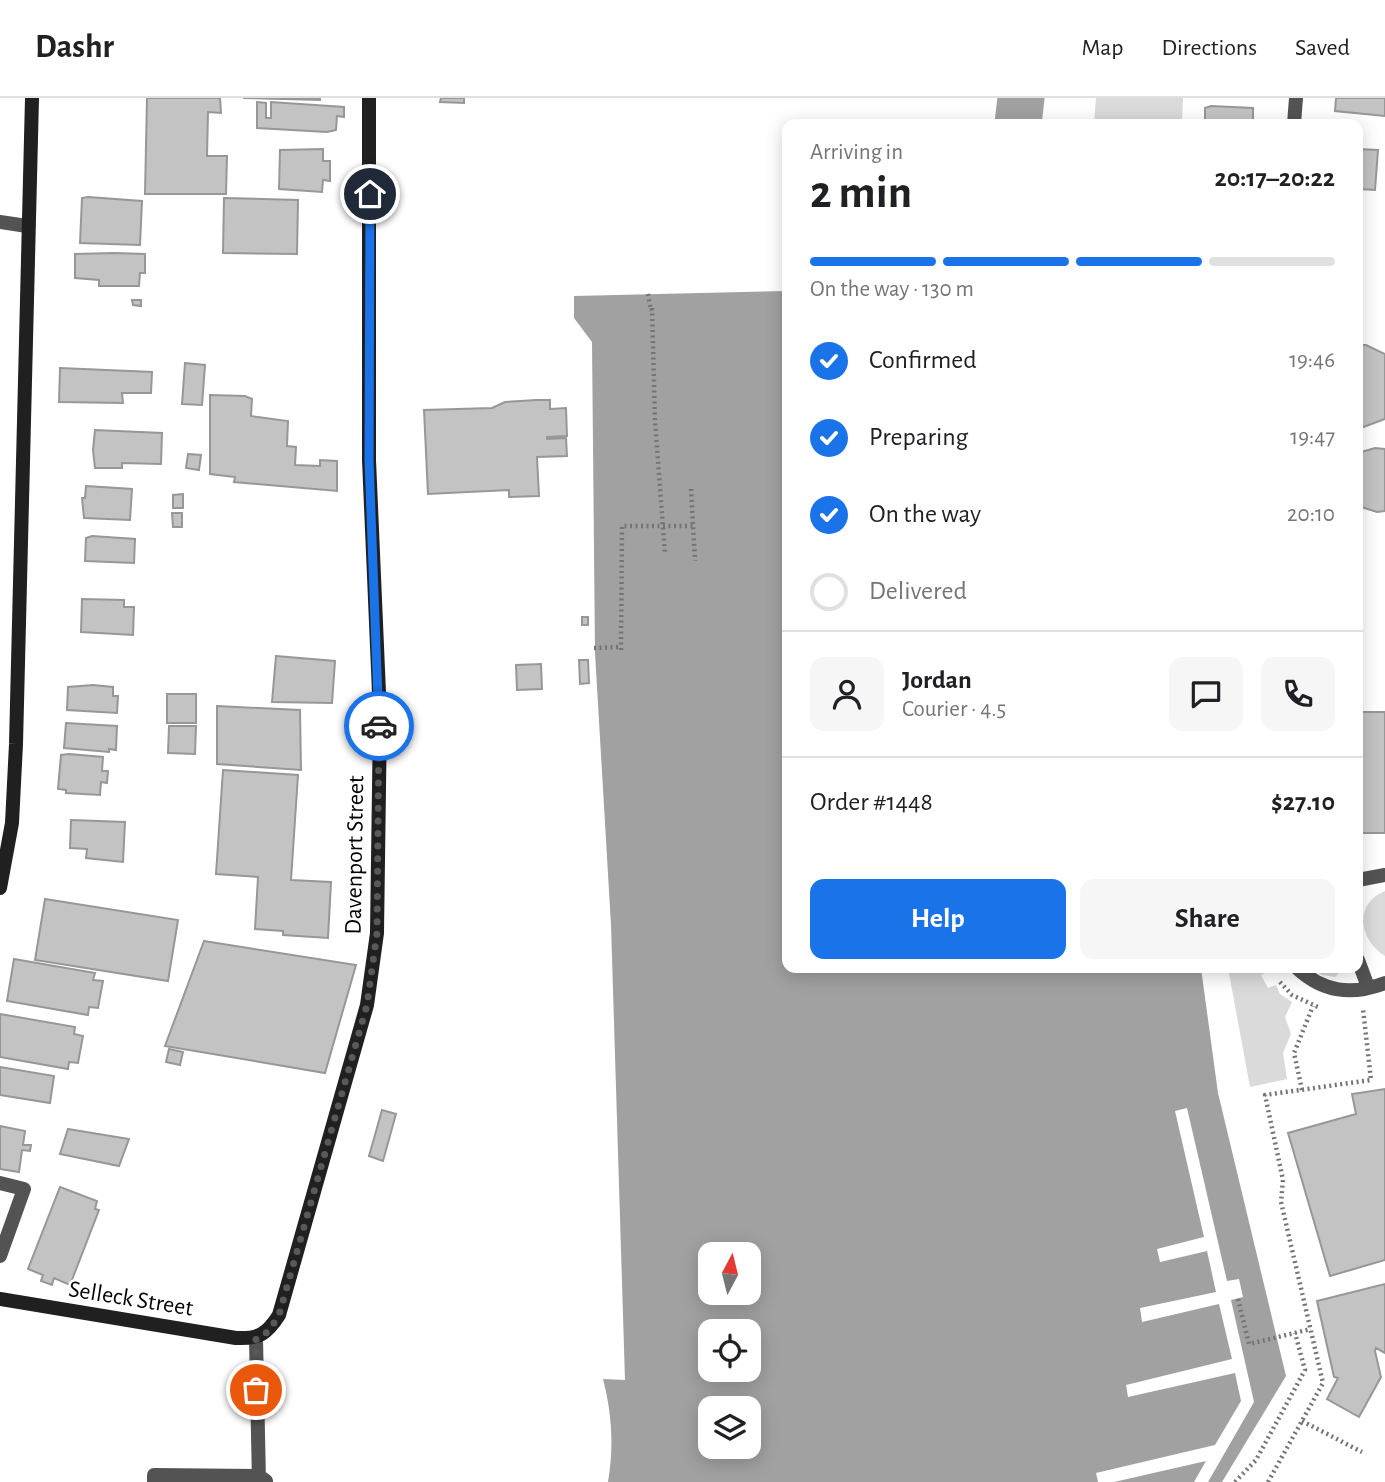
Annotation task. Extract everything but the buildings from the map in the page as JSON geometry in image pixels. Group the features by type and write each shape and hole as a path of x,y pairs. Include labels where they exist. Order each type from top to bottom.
{"main road":[{"path":"0,888 12,823 16,744 32,98"},
{"name":"Davenport Street","path":"256,1339 269,1331 279,1315 367,1005 377,933 380,716 369,460 369,98"},
{"name":"Selleck Street","path":"0,1299 256,1339"}],"street":[{"path":"1294,119 1296,98"},
{"path":"0,222 27,226"},
{"path":"1363,879 1385,875"},
{"path":"1303,973 1316,985 1345,991 1385,983"},
{"path":"1363,973 1368,987"},
{"path":"0,1183 24,1189 0,1256"},
{"path":"154,1482 154,1475 261,1480 256,1339"}],"path":[{"path":"648,294 653,332"},
{"path":"652,308 655,421 665,555"},
{"path":"691,489 695,561"},
{"path":"594,648 621,648 622,526 693,526"},
{"path":"1301,1090 1294,1053 1312,1006"},
{"path":"1268,1482 1323,1383 1281,1202 1283,1180 1265,1095 1371,1080 1363,1008"},
{"path":"1238,1299 1249,1344 1311,1329"},
{"path":"1235,1482 1256,1460 1305,1370 1295,1333"},
{"path":"1302,1421 1362,1452"}],"shaded area":[{"path":"1096,98 1183,98 1182,119 1094,119"},
{"path":"782,291 782,973 1202,973 1218,1093 1286,1376 1222,1482 608,1482 611,1430 603,1379 625,1380 611,925 595,653 592,342 574,318 574,296"},
{"path":"1385,891 1385,956 1370,941 1363,922 1368,904"},
{"path":"1229,973 1264,973 1261,975 1268,988 1276,985 1280,994 1292,1002 1285,1017 1291,1034 1283,1053 1287,1079 1250,1087"},
{"path":"1319,973 1339,973 1335,977"}],"pier":[{"path":"1187,1108 1227,1281 1239,1279 1243,1297 1231,1300 1254,1402 1208,1482 1194,1482 1206,1461 1114,1482 1098,1482 1096,1473 1215,1445 1241,1401 1235,1373 1128,1397 1126,1385 1232,1359 1219,1304 1142,1322 1140,1308 1216,1292 1207,1251 1160,1262 1157,1249 1204,1237 1175,1111"}],"waterway":[{"path":"1019,119 1021,98"}],"way so far":[{"path":"256,1390 256,1339 269,1331 279,1315 367,1005 377,933 379,726"}],"route":[{"path":"370,194 369,460 379,726"}]}
